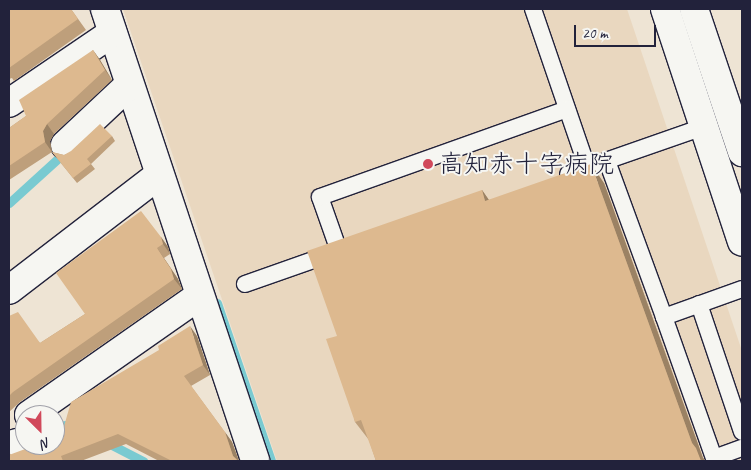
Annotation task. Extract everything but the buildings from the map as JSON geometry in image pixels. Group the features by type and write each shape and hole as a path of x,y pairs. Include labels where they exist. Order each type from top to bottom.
{"street":[{"path":"665,9 742,242"},
{"path":"694,9 742,152"},
{"path":"9,103 106,16 255,461"},
{"path":"65,145 129,85"},
{"path":"9,290 159,175"},
{"path":"43,405 199,296"}],"lane":[{"path":"533,9 587,167"},
{"path":"339,251 320,198 567,109"},
{"path":"556,178 703,127"},
{"path":"607,160 714,458 742,448"},
{"path":"244,284 367,242"},
{"path":"664,317 742,289"},
{"path":"699,304 742,432"}],"shaded area":[{"name":"高知赤十字病院","path":"123,9 627,9 742,351 742,461 277,461"}],"waterway":[{"path":"9,203 65,152"},
{"path":"217,303 271,461"},
{"path":"65,425 70,424 74,427"},
{"path":"106,442 143,461"}],"place":[{"name":"高知赤十字病院","path":"428,164"}]}
